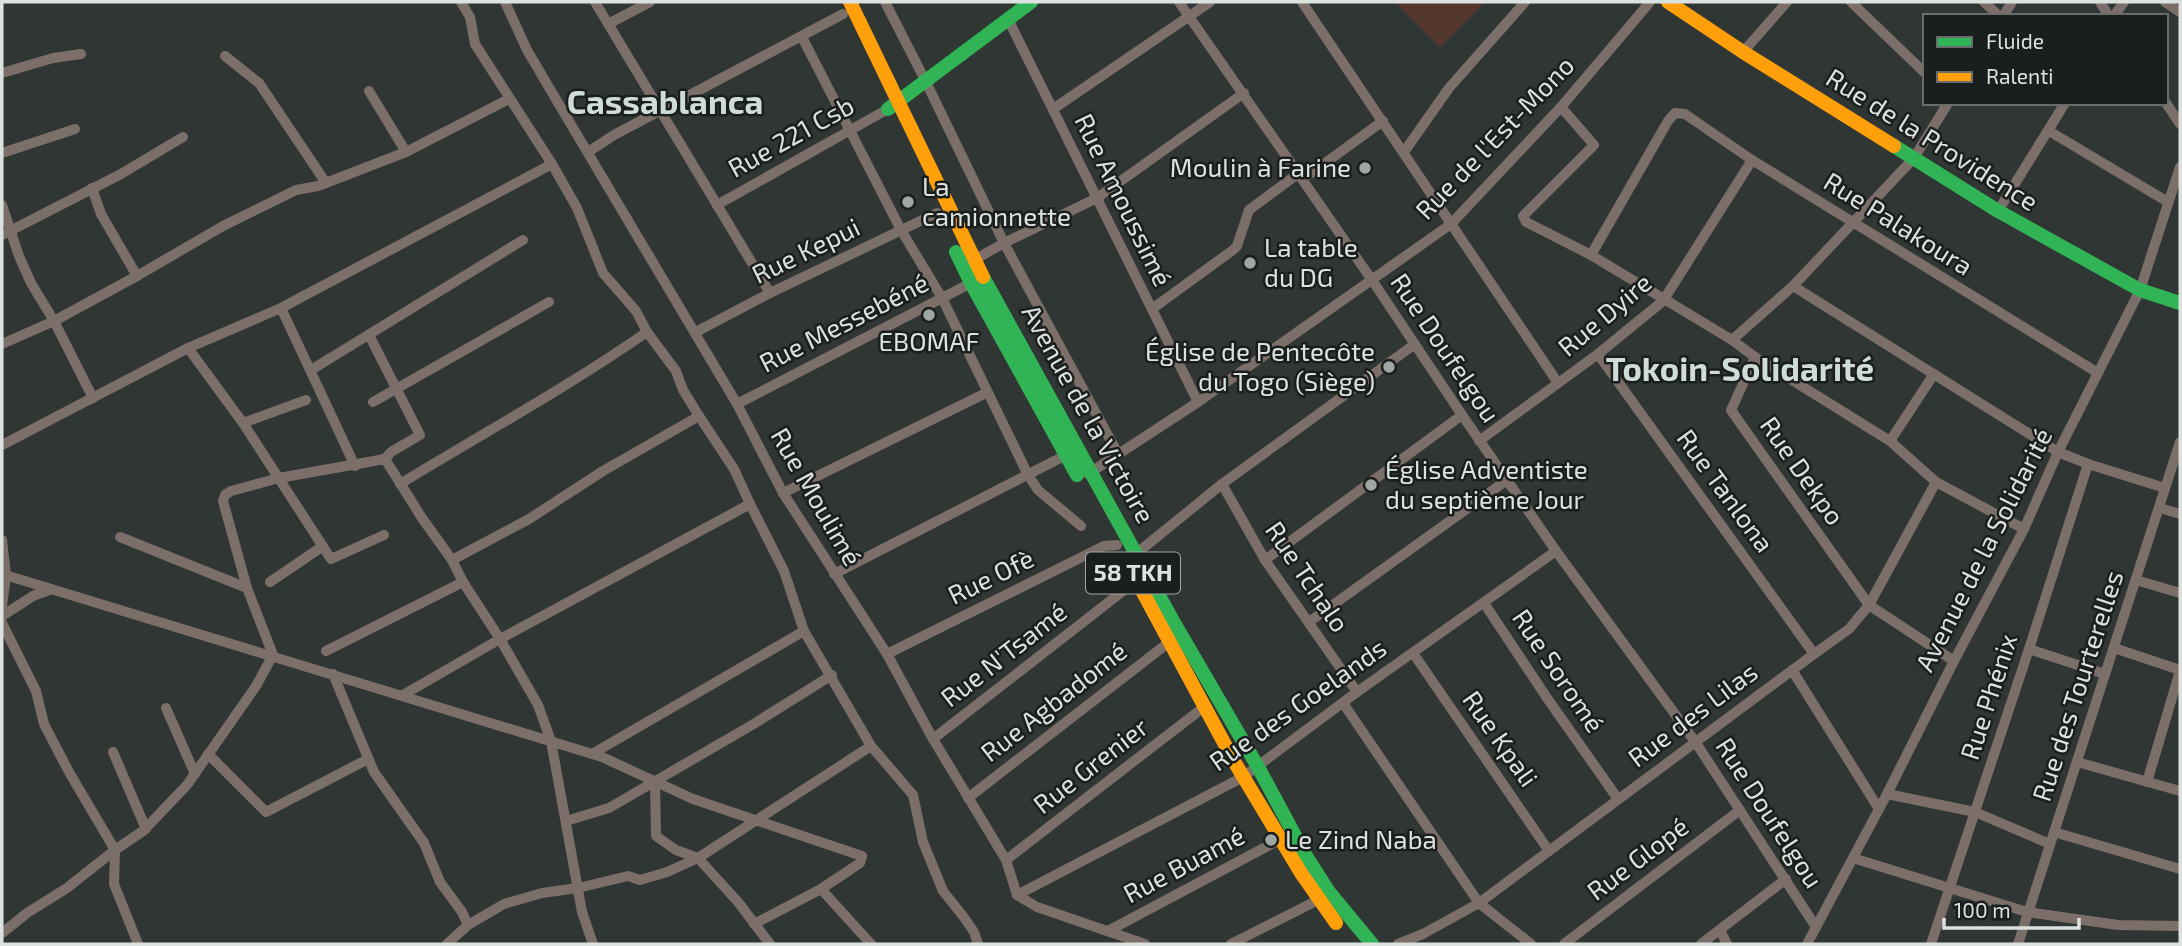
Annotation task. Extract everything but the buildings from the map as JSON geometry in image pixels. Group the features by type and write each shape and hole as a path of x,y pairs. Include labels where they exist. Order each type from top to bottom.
{"main road":[{"path":"893,105 1030,2"},
{"name":"Rue de la Providence","path":"1668,2 1998,211 2140,290 2180,303"},
{"name":"Avenue de la Victoire","path":"843,6 1071,451"},
{"name":"Avenue de la Victoire","path":"893,105 937,213 971,283 1085,476 1168,643 1243,777 1318,900 1355,944"},
{"name":"Avenue de la Victoire","path":"1085,476 1137,553 1317,875 1346,915 1372,944"},
{"path":"1380,944 1392,944"}],"street":[{"path":"461,2 470,17 475,44 577,208 603,273 636,311 676,371 683,390 734,469 784,571 804,631 871,746 912,795 923,842 943,891 974,932 978,944"},
{"name":"Rue Moulimé","path":"505,2 527,50 696,332 783,493 887,654 933,739 1006,860 1017,895"},
{"path":"595,2 770,293"},
{"path":"608,24 650,2"},
{"path":"885,2 1004,243 1118,454"},
{"name":"Rue Doufelgou","path":"1179,2 1556,551 1696,743 1816,927"},
{"path":"1053,109 1210,2"},
{"path":"1302,2 1558,383"},
{"path":"1404,152 1449,88 1525,2"},
{"name":"Rue de l'Est-Mono","path":"1085,476 1198,402 1451,225 1561,107 1650,2"},
{"path":"1744,52 1787,2"},
{"path":"1851,2 1923,71"},
{"path":"1984,2 1999,14"},
{"path":"2165,2 2180,12"},
{"path":"588,152 614,135 802,37 843,6"},
{"name":"Rue Amoussimé","path":"1008,19 1198,402"},
{"path":"802,37 901,230 942,298 1028,475 1038,490 1081,526"},
{"path":"2,73 53,58 81,54"},
{"path":"225,56 259,83 326,183"},
{"path":"369,91 406,152"},
{"path":"974,260 1097,198 1244,93"},
{"path":"2,344 54,321 223,226 296,190 318,186 406,152 509,99"},
{"name":"Rue 221 Csb","path":"717,205 893,105"},
{"path":"1732,340 1793,286 1914,158 1947,105"},
{"path":"1998,211 2064,105"},
{"path":"2167,105 2180,124"},
{"path":"1561,107 1594,145 1523,216 1526,222 1591,255 1663,301 1732,340 1755,358 1890,440 1936,482 2024,529"},
{"name":"Rue Palakoura","path":"1591,255 1668,121 1675,113 1685,114 1752,160 2098,373"},
{"path":"1152,309 1237,246 1249,210 1383,121"},
{"path":"2,153 75,129"},
{"path":"2049,131 2168,202"},
{"path":"6,233 183,137"},
{"name":"Rue Dyire","path":"1479,440 1598,354 1663,301 1752,160"},
{"path":"2,445 188,348 281,307 552,164"},
{"name":"Avenue de la Solidarité","path":"1808,944 2024,529 2058,452 2140,290 2180,167"},
{"path":"92,188 101,214 137,276"},
{"path":"2,205 6,233 93,398"},
{"name":"Rue Kepui","path":"696,332 770,293 937,213"},
{"path":"311,370 523,240"},
{"name":"Rue Messebéné","path":"737,404 971,283"},
{"path":"1793,286 2058,452 2165,488"},
{"path":"373,402 549,302"},
{"path":"281,307 355,466"},
{"path":"400,484 596,367 647,331"},
{"path":"2,933 146,829 187,785 256,686 273,655 247,588 223,501 225,495 279,478 385,459 420,435 369,335"},
{"path":"1137,553 1222,484 1415,344"},
{"path":"188,348 243,424 329,557 334,559 384,535"},
{"name":"Rue Tanlona","path":"1598,354 1814,654"},
{"name":"Rue Dekpo","path":"1755,358 1731,410 1869,605"},
{"path":"1890,440 1934,374"},
{"path":"783,493 986,393"},
{"path":"243,424 306,400"},
{"path":"1265,560 1462,415"},
{"path":"452,561 529,519 603,471 699,416"},
{"name":"Rue des Tourterelles","path":"2018,944 2180,442"},
{"path":"834,574 1071,451"},
{"path":"385,459 452,561 538,705 551,741 582,912 593,944"},
{"name":"Rue Phénix","path":"1931,944 2088,464"},
{"path":"1309,622 1507,480"},
{"name":"Rue des Lilas","path":"1398,944 1420,939 1479,903 1849,629 1869,605 1936,482"},
{"name":"Rue Tchalo","path":"1222,484 1265,560 1357,692"},
{"path":"403,695 500,639 750,504"},
{"path":"2160,508 2180,514"},
{"path":"120,537 247,588"},
{"path":"2,540 2,606"},
{"name":"Rue Ofè","path":"887,654 1104,546 1117,544"},
{"path":"270,582 323,546"},
{"name":"Rue des Goelands","path":"1017,895 1243,777 1357,692 1556,551"},
{"path":"4,575 592,754 693,799 862,856 860,863 821,889 754,924"},
{"name":"Rue N'Tsamé","path":"933,739 1137,580"},
{"path":"2136,580 2180,593"},
{"path":"326,651 463,582"},
{"path":"2,615 33,596 52,589"},
{"name":"Rue Soromé","path":"1484,603 1618,799"},
{"path":"1869,605 1954,661"},
{"path":"2,623 36,691 44,724 115,850 114,884 138,944"},
{"path":"592,754 804,631"},
{"name":"Rue Agbadomé","path":"968,798 1168,643"},
{"path":"2114,648 2180,671 2147,782"},
{"path":"2029,649 2105,674"},
{"name":"Rue Kpali","path":"1413,653 1549,851"},
{"path":"1792,670 1879,809"},
{"path":"334,674 374,772 424,843 440,881 468,925"},
{"path":"566,821 609,808 832,675"},
{"path":"1343,703 1479,903 1531,944"},
{"path":"166,708 195,774"},
{"name":"Rue Grenier","path":"1006,860 1204,708"},
{"path":"447,944 468,925 504,904 542,893 628,876 640,880 698,858 871,746"},
{"path":"113,752 146,829"},
{"path":"208,754 266,812 368,759"},
{"path":"2077,762 2180,791"},
{"path":"655,781 656,836 676,850 698,858 738,902 770,944"},
{"path":"1887,794 1975,812 2050,844"},
{"name":"Rue Glopé","path":"1564,944 1740,810"},
{"path":"2054,832 2180,869"},
{"name":"Rue Buamé","path":"1108,931 1281,839"},
{"path":"1853,858 2027,912 2118,925 2180,926"},
{"path":"1701,944 1786,879"},
{"path":"821,889 871,944"},
{"path":"1017,895 1037,907 1145,944"},
{"path":"1231,944 1318,900"},
{"path":"1720,930 1727,944"}],"shaded area":[{"path":"1395,2 1485,2 1440,47"}],"traffic: fast":[{"path":"888,109 1031,2"},
{"path":"1894,146 1998,211 2140,290 2180,303"},
{"path":"956,252 1077,475"},
{"path":"983,277 1306,856 1329,892 1372,944"}],"traffic: slow":[{"path":"850,2 983,277"},
{"path":"1668,2 1894,146"},
{"path":"1140,587 1235,763 1301,873 1336,923"}],"place":[{"name":"Moulin à Farine","path":"1365,168"},
{"name":"La camionnette","path":"908,202"},
{"name":"La table du DG","path":"1250,263"},
{"name":"EBOMAF","path":"929,315"},
{"name":"Église de Pentecôte du Togo (Siège)","path":"1389,367"},
{"name":"Église Adventiste du septième Jour","path":"1371,485"},
{"name":"Le Zind Naba","path":"1271,840"}],"district":[{"name":"Cassablanca","path":"665,102"},
{"name":"Tokoin-Solidarité","path":"1740,369"}]}
